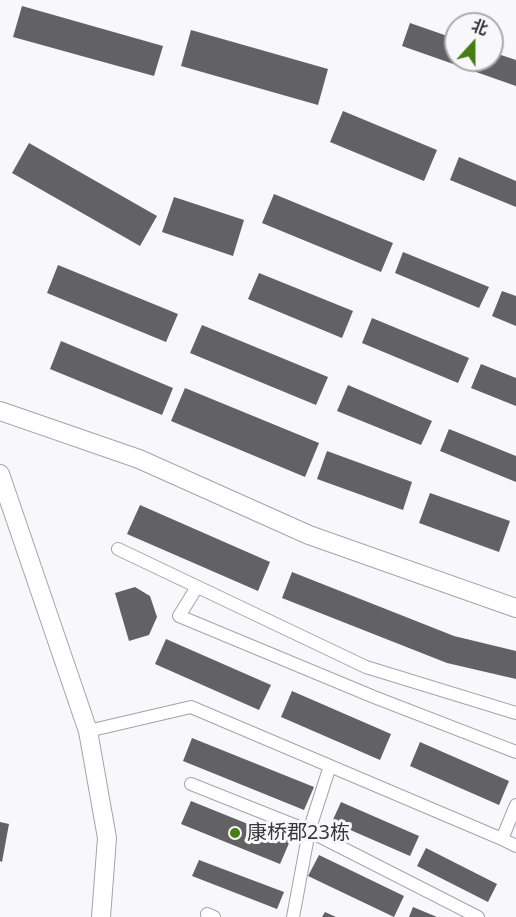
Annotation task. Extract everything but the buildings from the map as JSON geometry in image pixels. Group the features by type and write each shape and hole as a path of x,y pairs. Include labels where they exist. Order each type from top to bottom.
{"street":[{"path":"0,411 140,459 309,535 516,608"},
{"path":"0,474 88,731 107,838 101,917"},
{"path":"118,549 366,667 516,714"},
{"path":"197,587 179,616 374,697 516,752"},
{"path":"88,731 191,707 516,846"},
{"path":"293,917 309,831 330,766"},
{"path":"191,784 309,831 478,917"},
{"path":"502,839 516,805"}],"place":[{"name":"康桥郡23栋","path":"235,833"}]}
